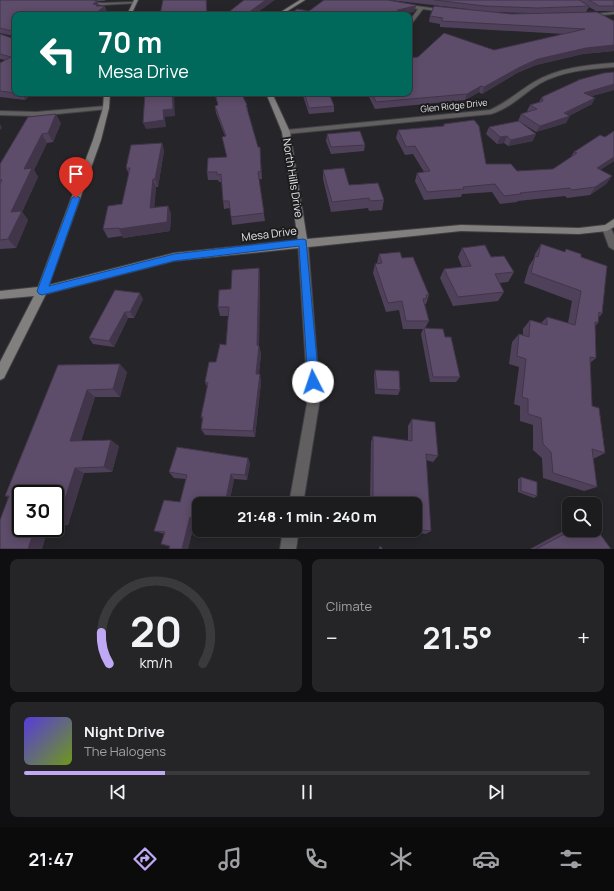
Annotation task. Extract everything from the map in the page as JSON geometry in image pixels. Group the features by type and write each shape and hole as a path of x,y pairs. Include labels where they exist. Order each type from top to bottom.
{"street":[{"path":"76,0 102,4 135,2 130,12"},
{"path":"283,12 303,0"},
{"path":"398,4 455,12"},
{"path":"412,21 420,8"},
{"path":"590,11 602,18"},
{"path":"581,15 614,14"},
{"name":"Glen Ridge Drive","path":"286,132 490,112 501,108 542,80 553,75 579,68 614,65"},
{"path":"0,374 42,291 97,140 106,108 107,96"},
{"name":"North Hills Drive","path":"269,96 286,132 303,242 314,398 297,497"},
{"path":"0,113 36,114 106,108"},
{"path":"611,225 614,246"},
{"name":"Mesa Drive","path":"0,295 42,291 174,258 303,242 461,228 579,230 611,225"},
{"path":"288,549 290,537"}],"building":[{"path":"0,0 93,0 97,1 93,4 98,5 96,6 105,6 97,12 12,12 12,31 0,28"},
{"path":"163,0 206,0 207,12 161,12"},
{"path":"244,0 266,0 249,12 229,12"},
{"path":"324,0 388,0 416,5 398,10 396,12 293,12 297,9 309,11"},
{"path":"434,0 579,0 589,6 538,8 485,6"},
{"path":"589,0 614,0 614,6 599,6"},
{"path":"434,6 512,14 597,12 614,21 614,45 586,48 538,59 484,87 481,86 467,94 376,102 373,96 412,96 412,58 418,57 444,33 494,50 585,29 441,21 443,18 430,16"},
{"path":"0,34 12,38 12,93 0,91 0,63 11,57 0,54"},
{"path":"614,72 614,84 584,93 595,98 564,113 570,116 540,126 521,114 537,109 530,105 543,101 542,97 578,80"},
{"path":"145,96 172,96 173,109 163,110 164,120 143,123"},
{"path":"216,96 242,96 247,105 258,147 260,147 261,171 258,172 264,213 231,217 229,201 223,201 221,174 217,175 217,172 207,172 208,158 227,157 222,137 226,136 215,106 218,105"},
{"path":"305,96 330,96 334,106 309,108"},
{"path":"56,114 48,133 42,134 24,169 32,168 11,212 22,211 8,239 0,240 0,184 2,180 0,180 0,164 28,117"},
{"path":"474,120 479,126 486,164 511,164 517,171 553,169 577,153 574,152 600,135 605,137 614,131 614,157 597,168 612,176 595,187 572,190 570,188 504,196 495,184 463,187 464,189 427,192 417,173 430,171 415,146 406,147 398,130 444,126 444,124"},
{"path":"519,121 536,134 511,140 507,136 500,137 489,127"},
{"path":"360,131 365,145 331,147 327,134"},
{"path":"162,143 155,179 153,179 150,208 168,206 167,222 119,229 103,229 108,206 122,204 130,168 126,168 131,145"},
{"path":"344,168 349,185 378,183 384,200 370,201 369,198 332,202 323,170"},
{"path":"541,244 565,252 566,249 581,254 581,257 607,266 602,314 599,312 598,323 595,322 596,358 590,357 592,406 599,408 605,453 592,449 597,487 553,473 551,452 543,444 541,418 528,414 528,399 522,397 526,359 517,356 519,334 529,337 530,320 547,325 547,317 575,325 581,291 531,273 535,256 538,257"},
{"path":"485,245 491,257 504,256 514,272 495,274 504,292 458,297 444,269 471,266 462,248"},
{"path":"400,252 402,258 413,257 429,295 426,295 427,298 423,299 429,321 406,321 402,301 388,303 375,264 382,263 379,254"},
{"path":"259,268 257,345 259,346 256,374 260,374 253,431 201,429 203,417 201,417 208,383 205,382 209,362 216,362 220,344 226,345 229,307 218,307 219,290 231,289 232,270"},
{"path":"115,290 140,293 130,312 125,312 109,341 89,338"},
{"path":"424,328 443,329 445,337 451,337 460,377 433,377"},
{"path":"120,364 113,389 87,390 70,441 111,440 104,467 75,468 64,502 64,485 12,485 12,537 32,537 28,549 0,549 0,520 9,496 5,496 58,365"},
{"path":"375,370 399,371 400,390 377,389"},
{"path":"412,419 435,422 438,456 426,454 431,531 422,530 422,497 373,497 373,436 412,441"},
{"path":"177,447 248,458 245,475 231,474 226,497 192,497 192,517 190,517 182,549 169,549 170,546 161,544 165,532 154,531 164,500 180,502 187,475 169,472"},
{"path":"521,477 537,482 537,496 521,491"},
{"path":"562,535 562,537 602,537 611,549 536,549"}],"route":[{"path":"76,198 42,291 174,258 303,242 313,382"}]}
